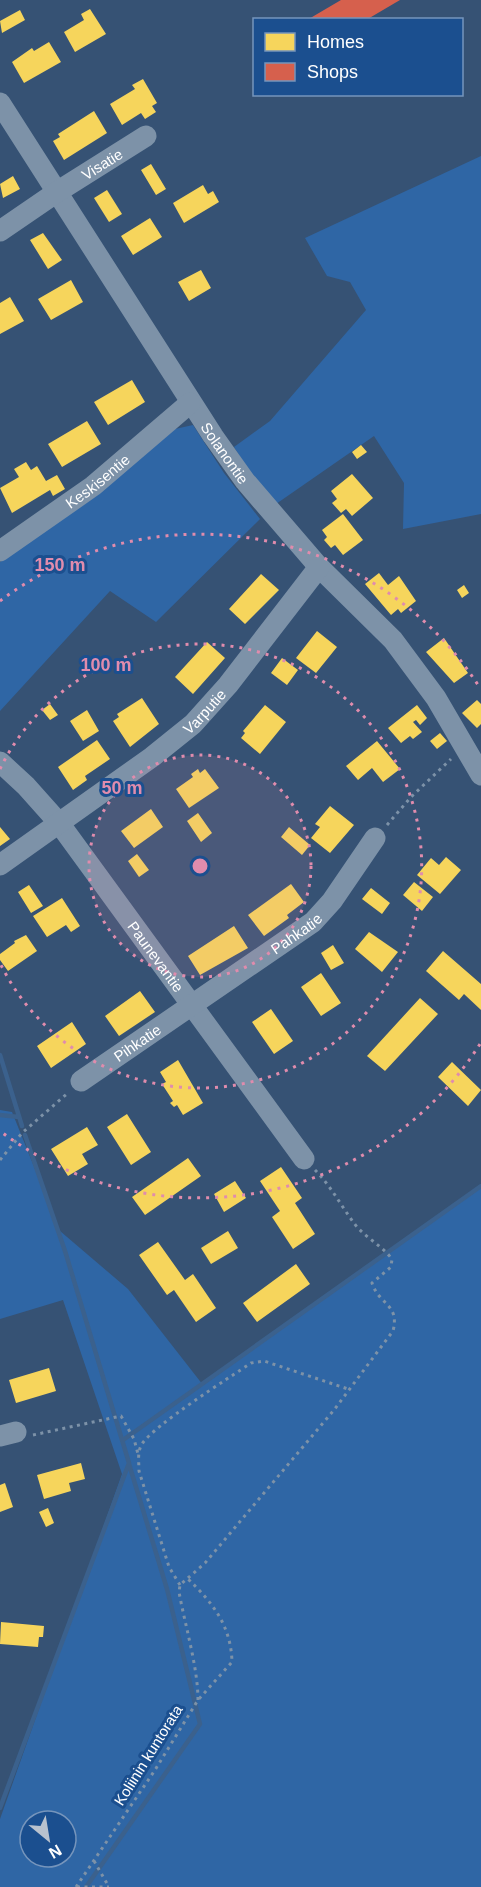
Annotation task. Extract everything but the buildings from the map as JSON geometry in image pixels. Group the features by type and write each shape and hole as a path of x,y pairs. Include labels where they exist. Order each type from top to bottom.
{"street":[{"name":"Solanontie","path":"0,103 190,403 245,481 319,567 393,640 436,698 481,776"},
{"name":"Visatie","path":"0,231 146,136"},
{"name":"Keskisentie","path":"0,550 93,486 190,403"},
{"name":"Varputie","path":"0,865 152,757 193,724 228,685 319,567"},
{"name":"Paunevantie","path":"0,762 26,786 59,823 304,1159"},
{"name":"Pahkatie","path":"193,1005 313,922 332,901 375,838"},
{"name":"Pihkatie","path":"81,1081 193,1005"}],"path":[{"path":"375,838 411,797 465,748"},
{"path":"0,1160 22,1133 81,1081"},
{"path":"180,1585 188,1579 326,1419 393,1331 396,1319 394,1311 374,1290 372,1283 391,1267 390,1256 360,1230 345,1212 329,1184 304,1159"},
{"path":"139,1455 143,1443 159,1428 251,1363 264,1361 348,1389"},
{"name":"Koliinin kuntorata","path":"8,1434 35,1435 119,1416 134,1439 139,1455 139,1471 169,1568 180,1585 184,1622 198,1682 198,1700 155,1770 76,1887"},
{"path":"188,1579 219,1612 232,1647 232,1662 198,1700"},
{"path":"76,1887 109,1887 94,1861"}],"shaded area":[{"path":"481,156 481,514 403,529 404,483 374,436 276,504 254,479 234,447 270,421 366,310 350,282 327,276 305,238"},
{"path":"193,425 224,473 260,519 156,622 110,591 0,711 0,562 95,497 175,429"},
{"path":"0,1110 12,1112 60,1231 128,1289 203,1385 481,1186 481,1887 0,1887 0,1819 122,1474 63,1300 0,1319"}],"waterway":[{"path":"0,1055 22,1126"},
{"path":"0,1115 19,1117"},
{"path":"0,1808 129,1463 65,1251 25,1135"},
{"path":"123,1440 481,1186"},
{"path":"86,1887 200,1724 167,1589 129,1464"}]}
